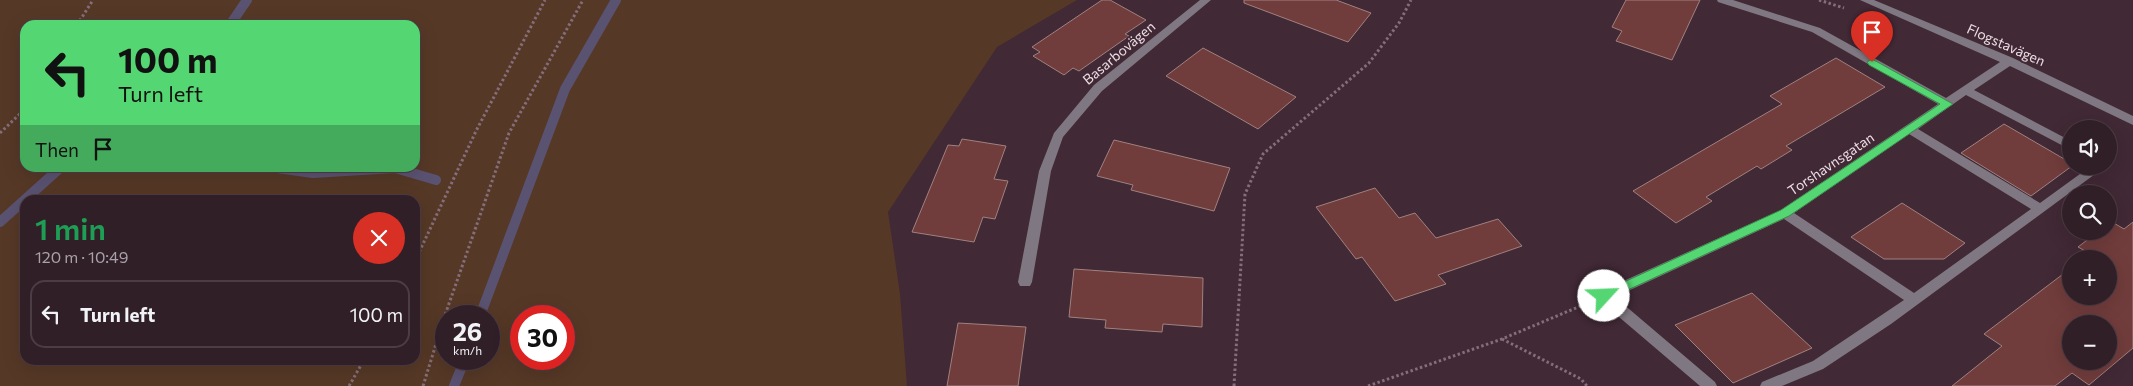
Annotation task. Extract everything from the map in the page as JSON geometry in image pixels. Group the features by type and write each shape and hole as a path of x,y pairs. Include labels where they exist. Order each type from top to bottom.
{"street":[{"name":"Basarbovägen","path":"1025,282 1045,171 1058,136 1098,88 1206,0"},
{"path":"1722,0 1816,30 1948,104"},
{"name":"Flogstavägen","path":"1865,0 2008,61 2133,121"},
{"name":"Torshavnsgatan","path":"1604,296 1785,213 1908,129 1967,92 1989,73 2008,61"},
{"path":"1967,92 2062,141"},
{"path":"1908,129 2041,209"},
{"path":"1767,386 1818,365 1914,300 2088,175"},
{"path":"1785,213 1914,300"},
{"path":"1604,296 1710,386"}],"path":[{"path":"80,20 93,0"},
{"path":"420,250 476,131 546,0"},
{"path":"423,386 445,315 509,133 583,0"},
{"path":"1234,386 1245,194 1263,154 1369,62 1399,22 1411,0"},
{"path":"0,133 20,114"},
{"path":"1368,386 1502,339 1604,296"},
{"path":"1502,339 1581,379 1587,386"},
{"path":"349,386 361,365"}],"shaded area":[{"path":"0,0 1077,0 997,47 888,212 900,294 907,386 0,386"}],"building":[{"path":"1102,0 1110,0 1146,20 1125,34 1129,36 1079,71 1073,68 1064,75 1033,56 1040,52 1032,47"},
{"path":"1244,0 1336,0 1371,13 1348,42 1244,3"},
{"path":"1626,0 1700,0 1672,60 1616,41 1622,31 1612,27"},
{"path":"1203,48 1296,97 1258,129 1166,76"},
{"path":"1836,58 1885,87 1786,146 1792,150 1761,169 1757,166 1706,197 1712,201 1676,223 1633,191 1782,104 1770,96"},
{"path":"2004,124 2062,158 2062,173 2031,196 1961,153"},
{"path":"962,139 1006,146 994,179 1008,181 995,219 983,217 974,242 912,232 948,145 959,146"},
{"path":"1114,140 1230,168 1214,211 1131,190 1133,185 1097,176"},
{"path":"1375,188 1399,218 1415,213 1436,238 1498,219 1522,246 1438,275 1446,284 1395,301 1362,257 1356,259 1316,207"},
{"path":"1902,203 1965,243 1944,259 1884,259 1851,237"},
{"path":"2133,222 2133,348 2117,361 2117,315 2062,315 2062,370 2107,370 2089,385 2072,373 2055,386 1952,386 2002,346 1984,334 2062,275 2062,305 2117,305 2117,250 2084,250 2078,247 2087,240 2117,240 2117,225 2124,229"},
{"path":"1074,269 1203,278 1202,327 1163,324 1162,332 1105,328 1106,320 1069,317"},
{"path":"1752,293 1812,348 1733,383 1675,325"},
{"path":"958,323 1026,327 1018,386 947,386"}],"waterway":[{"path":"233,20 247,0"},
{"path":"484,305 565,89 616,0"},
{"path":"30,195 56,172"},
{"path":"306,172 329,172"},
{"path":"409,172 436,180"},
{"path":"0,222 20,204"},
{"path":"454,386 461,370"}],"route":[{"path":"1604,296 1785,213 1948,104 1872,62"}]}
